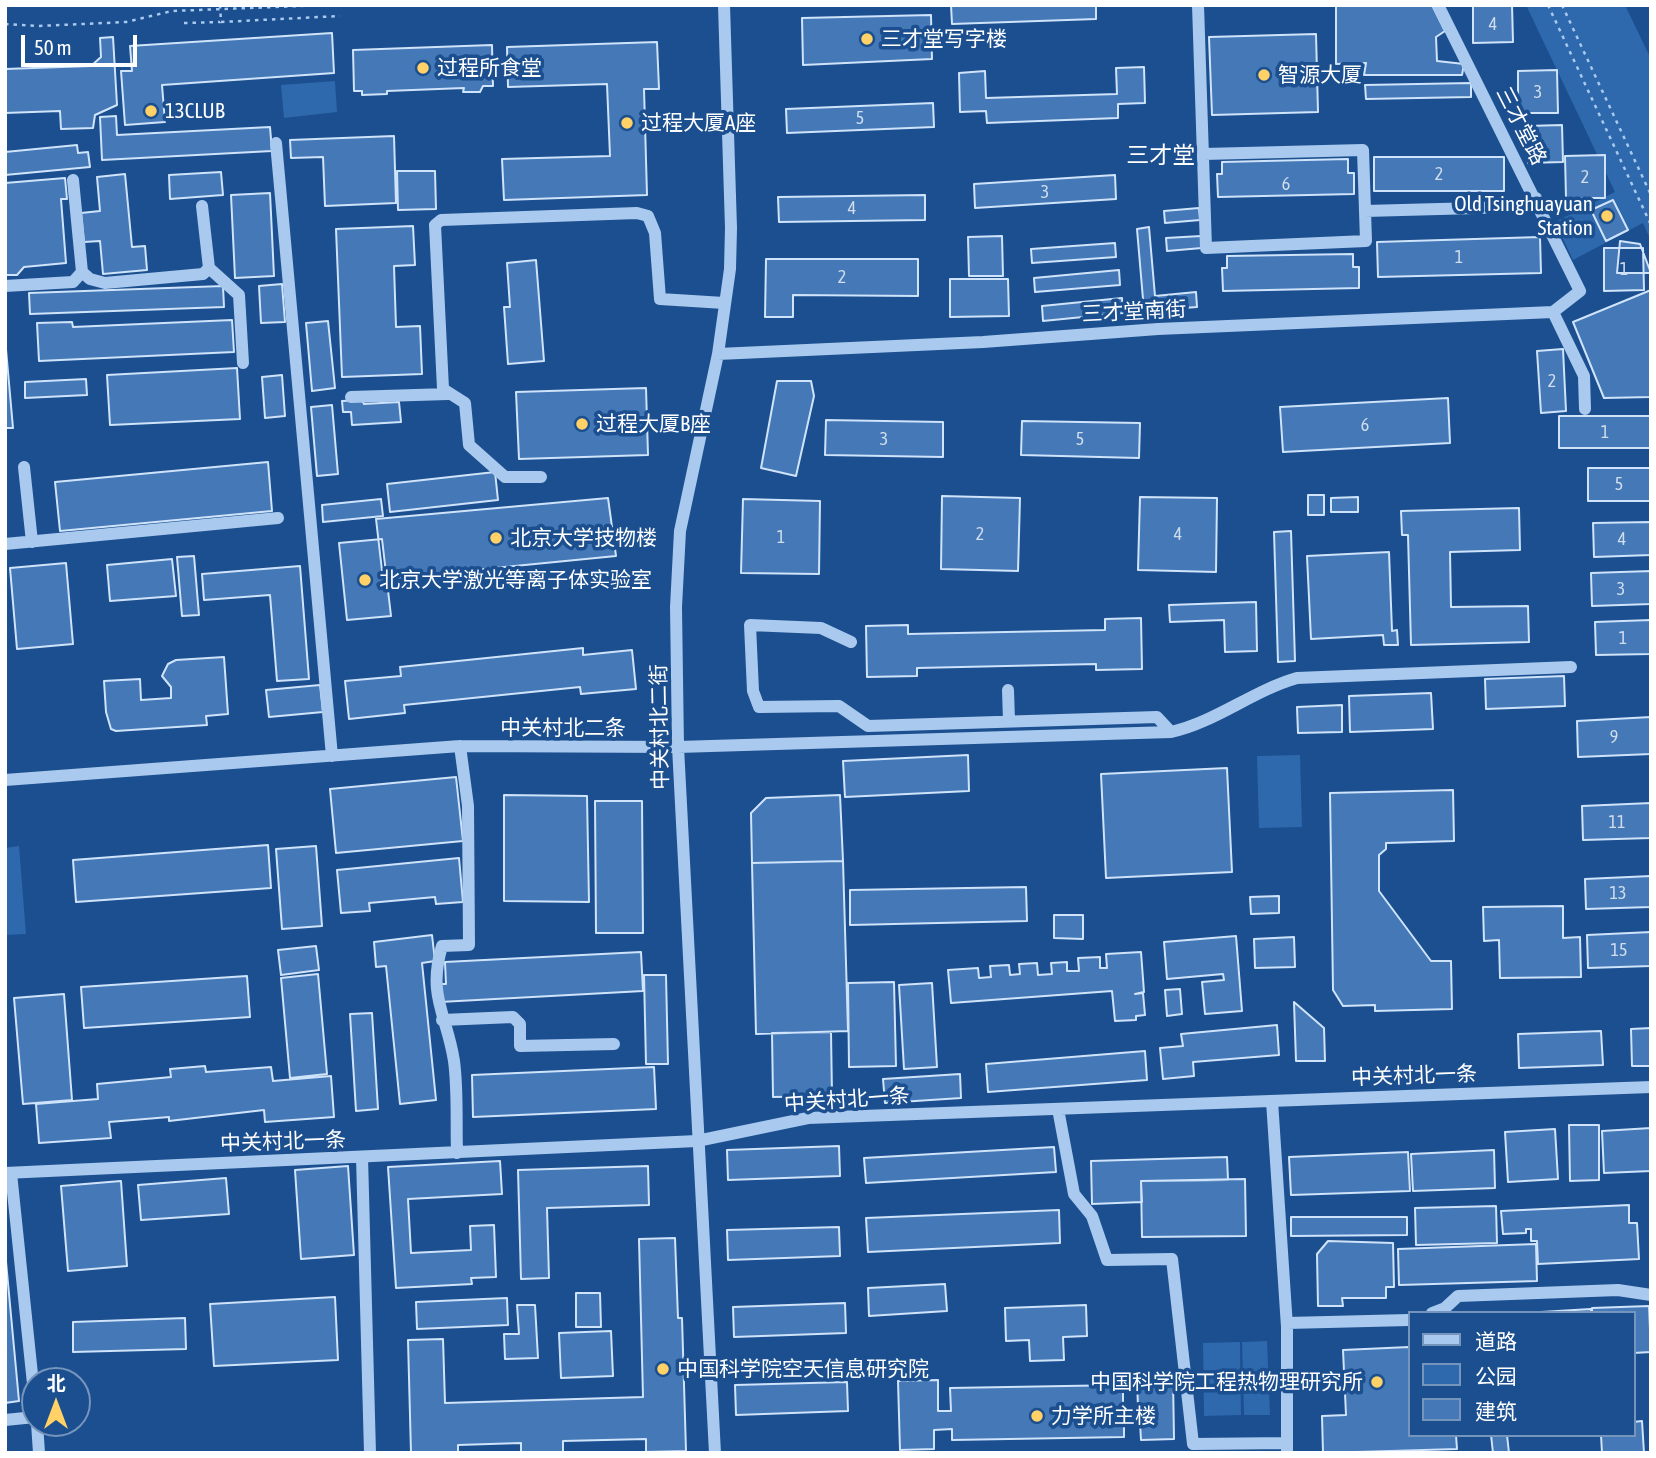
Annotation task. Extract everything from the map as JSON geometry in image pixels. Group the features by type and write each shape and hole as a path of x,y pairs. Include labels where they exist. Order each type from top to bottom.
{"street":[{"name":"中关村北二街","path":"715,1453 678,747 676,607 680,531 718,354 731,228 724,5"},
{"path":"1198,5 1206,248 1366,241 1363,150 1204,154"},
{"name":"三才堂路","path":"1438,5 1580,291 1553,312"},
{"path":"276,143 332,756"},
{"path":"73,180 82,272 90,279 105,283 195,277 209,268"},
{"path":"1365,211 1514,207 1536,198"},
{"path":"202,206 209,268 239,295 243,363"},
{"path":"541,477 505,477 469,445 465,403 443,389 436,225 441,220 636,214 648,216 655,233 660,299 724,303"},
{"path":"5,286 73,282 82,272"},
{"path":"1553,312 1584,376 1585,409"},
{"name":"三才堂南街","path":"718,354 983,342 1158,329 1553,312"},
{"path":"351,397 448,394"},
{"path":"24,467 32,542"},
{"path":"5,544 278,518"},
{"path":"851,642 821,628 750,625 753,691 758,707 839,706 868,726 1157,717 1171,732"},
{"name":"中关村北二条","path":"5,780 460,746 678,747 1171,732 1205,723 1278,684 1316,676 1572,667"},
{"path":"1008,690 1009,721"},
{"path":"457,1153 454,1060 442,1020 436,968 442,946 469,945 468,806 460,746"},
{"path":"442,1020 513,1017 520,1024 520,1046 614,1044"},
{"name":"中关村北一条","path":"8,1173 697,1141 808,1118 1651,1087"},
{"path":"1058,1109 1074,1194 1092,1216 1107,1260 1172,1259 1193,1444 1287,1448 1287,1323 1272,1101"},
{"path":"362,1157 370,1453"},
{"path":"8,1173 31,1367"},
{"path":"1437,1311 1445,1308 1458,1296 1618,1290 1651,1295"},
{"path":"1287,1323 1408,1320"}],"path":[{"path":"220,5 221,22"},
{"path":"5,24 39,26 126,22 172,11 326,5"},
{"path":"1548,5 1651,225"},
{"path":"1562,5 1651,195"},
{"path":"184,23 340,16"},
{"path":"1643,209 1651,205"}],"green space":[{"path":"1526,5 1625,5 1651,59 1651,241 1643,223 1573,260 1555,222 1615,192"},
{"path":"335,81 337,112 284,118 281,85"},
{"path":"1300,755 1302,827 1259,828 1257,756"},
{"path":"19,846 26,934 5,935 5,848"},
{"path":"1267,1341 1270,1415 1244,1415 1242,1342"},
{"path":"1240,1342 1241,1415 1204,1416 1203,1343"}],"building":[{"path":"951,5 1096,5 1096,19 952,24"},
{"path":"1336,5 1432,5 1445,31 1436,37 1437,61 1464,64 1462,75 1364,75 1366,63 1336,64"},
{"path":"1473,5 1512,5 1513,42 1473,43"},
{"name":"三才堂写字楼","path":"931,15 932,59 803,65 802,18"},
{"path":"332,33 334,73 162,85 165,122 125,125 121,71 132,71 130,46"},
{"name":"智源大厦","path":"1316,34 1318,112 1212,115 1209,37"},
{"path":"113,37 117,105 95,115 93,128 61,129 60,111 5,113 5,69 91,66 101,57 100,38"},
{"name":"过程大厦A座","path":"657,42 659,89 644,89 647,195 504,200 502,159 610,156 607,84 508,87 507,47"},
{"name":"过程所食堂","path":"492,45 493,86 483,86 480,92 463,92 464,88 387,91 387,94 362,95 362,91 354,91 353,50"},
{"path":"1144,67 1145,103 1118,104 1118,118 987,123 986,111 960,112 959,73 985,71 986,98 1117,94 1116,68"},
{"path":"1557,70 1558,113 1518,113 1518,71"},
{"path":"1471,83 1471,97 1366,99 1365,85"},
{"path":"933,103 934,127 787,133 786,109"},
{"path":"116,116 117,135 270,127 272,151 102,160 100,117"},
{"path":"1562,125 1563,162 1528,163 1527,126"},
{"path":"394,136 396,203 325,206 323,157 291,158 290,140"},
{"path":"77,145 78,153 88,152 90,167 5,175 5,152"},
{"path":"1605,155 1605,198 1566,198 1565,156"},
{"path":"1374,157 1504,157 1504,191 1374,191"},
{"path":"1348,159 1348,173 1354,173 1354,194 1218,197 1217,174 1222,174 1222,162"},
{"path":"397,171 435,171 436,209 398,210"},
{"path":"221,172 223,195 170,199 169,175"},
{"path":"125,174 132,247 145,246 147,270 103,274 100,241 84,242 81,213 100,211 97,177"},
{"path":"1115,175 1116,199 975,208 974,184"},
{"path":"65,178 67,199 61,199 66,263 24,267 17,275 5,275 5,183"},
{"path":"270,193 274,276 235,278 231,195"},
{"path":"925,195 925,220 779,222 778,197"},
{"name":"Old Tsinghuayuan Station","path":"1613,200 1628,230 1606,241 1591,210"},
{"path":"1199,208 1200,220 1165,223 1164,211"},
{"path":"413,226 415,265 394,266 396,327 420,326 422,374 342,377 336,229"},
{"path":"1149,227 1155,296 1196,292 1197,307 1144,311 1137,229"},
{"path":"1002,236 1003,276 969,276 968,237"},
{"path":"1201,236 1202,248 1167,251 1166,238"},
{"path":"1540,237 1541,273 1378,277 1377,242"},
{"path":"1620,241 1640,244 1651,273 1617,273"},
{"path":"1115,243 1116,257 1032,263 1031,249"},
{"path":"1604,248 1643,248 1644,290 1604,291"},
{"path":"1353,254 1353,267 1359,267 1359,288 1223,291 1222,268 1227,268 1227,256"},
{"path":"766,259 918,259 918,296 793,295 793,317 765,317"},
{"path":"536,260 544,361 508,364 504,307 510,307 507,263"},
{"path":"1119,270 1120,285 1035,292 1034,278"},
{"path":"950,279 1008,279 1009,316 950,317"},
{"path":"282,284 285,322 261,323 259,286"},
{"path":"223,286 224,307 30,314 29,293"},
{"path":"1651,290 1651,397 1604,398 1573,322"},
{"path":"1122,298 1123,313 1043,321 1042,306"},
{"path":"232,320 234,352 39,361 37,323 72,322 73,327"},
{"path":"328,321 335,388 312,391 306,323"},
{"path":"5,338 13,428 5,428"},
{"path":"1563,349 1566,411 1541,413 1537,351"},
{"path":"237,368 240,419 110,425 107,375"},
{"path":"282,375 285,416 265,418 262,377"},
{"path":"86,379 87,395 25,398 25,382"},
{"path":"777,381 811,381 814,396 796,476 761,468"},
{"name":"过程大厦B座","path":"646,388 648,455 519,459 516,392"},
{"path":"1448,398 1450,443 1283,452 1280,407"},
{"path":"362,400 364,404 399,402 401,422 352,425 351,412 343,412 342,401"},
{"path":"332,405 338,474 317,476 311,407"},
{"path":"1559,416 1651,416 1651,448 1559,448"},
{"path":"826,420 943,422 943,457 825,455"},
{"path":"1022,421 1140,423 1139,458 1021,455"},
{"path":"268,462 272,511 60,531 55,482"},
{"path":"1588,468 1651,468 1651,501 1588,501"},
{"path":"495,472 498,500 390,512 387,484"},
{"path":"1308,495 1324,495 1324,515 1308,515"},
{"path":"942,496 1020,498 1018,571 941,569"},
{"path":"1140,497 1217,498 1216,572 1138,570"},
{"path":"1358,497 1358,512 1331,512 1331,498"},
{"name":"北京大学技物楼","path":"608,498 616,556 383,579 376,519"},
{"path":"381,499 383,516 323,522 322,505"},
{"path":"743,499 820,501 819,574 741,573"},
{"path":"1519,508 1520,550 1450,552 1451,607 1528,606 1529,642 1411,645 1408,535 1402,535 1401,511"},
{"path":"1651,522 1651,555 1594,557 1593,523"},
{"path":"1291,531 1295,661 1278,662 1274,532"},
{"name":"北京大学激光等离子体实验室","path":"382,539 391,616 347,620 339,543"},
{"path":"1389,552 1392,631 1397,630 1398,645 1384,645 1383,635 1311,639 1307,556"},
{"path":"194,556 199,615 182,616 177,557"},
{"path":"172,559 176,596 110,601 107,565"},
{"path":"66,563 73,644 17,649 10,568"},
{"path":"300,566 309,679 277,681 270,595 204,600 202,574"},
{"path":"1651,571 1651,604 1592,606 1591,573"},
{"path":"1256,602 1257,651 1225,652 1224,620 1170,622 1169,605"},
{"path":"1141,618 1142,669 1096,670 1096,664 917,668 917,676 867,677 866,626 908,625 908,634 1105,630 1105,619"},
{"path":"1651,620 1651,654 1596,655 1595,622"},
{"path":"583,648 583,655 632,650 636,689 581,694 580,687 404,705 405,713 349,719 345,681 401,676 400,667"},
{"path":"224,657 228,714 206,716 207,725 116,731 111,729 106,712 104,681 140,679 141,700 171,698 171,687 162,676 168,664 176,660"},
{"path":"1564,676 1565,706 1486,709 1485,679"},
{"path":"320,685 323,712 269,717 266,690"},
{"path":"1431,693 1433,729 1350,732 1349,696"},
{"path":"1342,705 1342,732 1298,733 1297,707"},
{"path":"1651,717 1651,754 1578,757 1577,721"},
{"path":"968,755 969,791 845,797 843,761"},
{"path":"1227,768 1232,872 1106,878 1101,774"},
{"path":"456,777 463,841 336,853 330,789"},
{"path":"1453,790 1454,841 1386,843 1386,849 1379,855 1379,891 1431,961 1451,961 1452,1009 1375,1011 1375,1005 1343,1006 1333,990 1330,793"},
{"path":"504,795 587,796 589,902 504,901"},
{"path":"840,795 843,861 752,863 751,813 766,798"},
{"path":"595,801 642,801 643,933 596,933"},
{"path":"1651,803 1651,838 1583,840 1582,806"},
{"path":"268,845 271,888 76,902 73,860"},
{"path":"316,846 322,926 282,929 276,849"},
{"path":"459,858 463,902 436,904 435,897 369,903 370,911 341,913 337,870"},
{"path":"843,861 848,1031 756,1034 752,863"},
{"path":"1651,876 1651,907 1586,909 1585,879"},
{"path":"1026,887 1027,921 850,925 850,890"},
{"path":"1279,896 1279,913 1251,914 1250,897"},
{"path":"1563,906 1563,938 1580,937 1581,977 1500,978 1499,940 1484,941 1483,907"},
{"path":"1054,915 1083,915 1083,939 1054,938"},
{"path":"1651,932 1651,966 1588,968 1587,935"},
{"path":"432,935 435,961 422,963 436,1100 400,1104 386,966 376,967 374,942"},
{"path":"1236,936 1242,1011 1205,1014 1202,982 1224,980 1223,974 1167,979 1164,942"},
{"path":"1294,937 1295,967 1255,968 1254,939"},
{"path":"316,946 319,970 281,975 278,950"},
{"path":"641,952 643,991 440,1002 439,984 446,984 445,962"},
{"path":"1141,952 1144,992 1135,994 1143,993 1145,1015 1136,1016 1136,1020 1115,1021 1112,991 951,1003 948,970 978,968 979,978 991,977 990,966 1009,965 1010,975 1020,974 1019,964 1037,963 1038,975 1052,974 1051,963 1067,962 1067,971 1079,971 1078,958 1100,957 1100,968 1107,968 1106,954"},
{"path":"318,974 327,1074 290,1078 281,978"},
{"path":"644,975 666,975 668,1064 646,1064"},
{"path":"247,976 250,1017 84,1028 81,987"},
{"path":"894,982 896,1066 849,1067 848,983"},
{"path":"932,983 937,1067 904,1069 899,985"},
{"path":"1180,989 1182,1014 1167,1016 1165,990"},
{"path":"64,994 72,1100 23,1104 14,998"},
{"path":"1294,1002 1324,1028 1325,1061 1296,1061"},
{"path":"372,1013 378,1109 356,1111 350,1014"},
{"path":"1277,1025 1279,1055 1193,1062 1194,1076 1163,1079 1160,1048 1183,1046 1181,1034"},
{"path":"1651,1028 1651,1066 1632,1066 1631,1029"},
{"path":"1601,1031 1603,1065 1519,1068 1518,1034"},
{"path":"831,1032 832,1096 773,1097 772,1033"},
{"path":"1145,1051 1147,1080 988,1092 986,1064"},
{"path":"205,1066 206,1072 271,1067 273,1081 331,1076 334,1117 265,1122 264,1110 169,1121 169,1117 109,1122 111,1138 39,1143 36,1104 98,1099 97,1084 171,1077 170,1069"},
{"path":"654,1067 656,1109 473,1117 472,1075"},
{"path":"960,1074 961,1098 885,1103 883,1079"},
{"path":"1569,1125 1599,1125 1599,1180 1570,1181"},
{"path":"1651,1128 1651,1171 1604,1173 1602,1131"},
{"path":"1555,1129 1558,1179 1508,1182 1505,1132"},
{"path":"839,1146 840,1176 728,1180 727,1150"},
{"path":"1054,1147 1056,1172 866,1183 864,1158"},
{"path":"1494,1150 1495,1188 1413,1191 1411,1154"},
{"path":"1408,1152 1410,1191 1291,1195 1289,1157"},
{"path":"1227,1157 1228,1180 1141,1181 1142,1202 1092,1204 1091,1161"},
{"path":"500,1161 502,1194 408,1199 411,1253 471,1250 470,1226 494,1225 496,1277 471,1278 472,1284 396,1288 388,1167"},
{"path":"348,1166 354,1255 301,1259 295,1170"},
{"path":"648,1166 649,1205 547,1208 549,1278 521,1279 518,1170"},
{"path":"226,1178 229,1214 141,1220 138,1185"},
{"path":"1245,1179 1246,1236 1142,1237 1141,1181"},
{"path":"121,1181 127,1266 68,1271 61,1186"},
{"path":"1629,1205 1629,1223 1637,1223 1639,1259 1538,1264 1537,1241 1531,1241 1531,1229 1526,1229 1526,1233 1503,1234 1501,1211"},
{"path":"1496,1206 1497,1243 1416,1245 1415,1208"},
{"path":"1059,1210 1060,1243 868,1252 866,1218"},
{"path":"1291,1217 1407,1217 1407,1235 1291,1236"},
{"path":"839,1227 840,1256 728,1260 727,1230"},
{"name":"中国科学院空天信息研究院","path":"675,1238 678,1318 682,1318 686,1451 646,1452 646,1439 563,1441 563,1453 521,1453 521,1443 458,1445 458,1453 411,1453 408,1340 443,1339 445,1403 643,1397 639,1239"},
{"path":"1328,1241 1393,1243 1394,1287 1386,1287 1386,1298 1342,1298 1343,1306 1318,1306 1317,1254"},
{"path":"1536,1244 1537,1281 1399,1285 1398,1249"},
{"path":"5,1251 19,1401 5,1403"},
{"path":"945,1284 947,1311 869,1316 868,1288"},
{"path":"576,1293 600,1293 601,1327 576,1327"},
{"path":"335,1297 338,1360 214,1366 210,1304"},
{"path":"507,1298 508,1325 417,1329 416,1302"},
{"path":"845,1303 846,1333 734,1337 733,1307"},
{"path":"517,1305 535,1305 538,1358 505,1359 504,1334 519,1334"},
{"path":"1086,1305 1087,1336 1063,1337 1064,1360 1030,1361 1029,1340 1006,1341 1005,1308"},
{"path":"1649,1306 1651,1352 1635,1353 1635,1311 1592,1311 1592,1308"},
{"path":"1591,1309 1591,1311 1558,1311"},
{"path":"185,1318 186,1349 73,1352 73,1322"},
{"path":"611,1331 613,1376 561,1378 559,1333"},
{"name":"中国科学院工程热物理研究所","path":"1408,1347 1408,1437 1456,1437 1457,1449 1323,1453 1322,1416 1346,1415 1343,1350"},
{"name":"力学所主楼","path":"1137,1379 1173,1379 1174,1439 1141,1440 1140,1422 1124,1422 1124,1437 952,1440 952,1429 934,1430 934,1449 900,1450 898,1381 938,1380 938,1411 951,1411 950,1388 1123,1385 1123,1408 1138,1408"},
{"path":"847,1382 848,1411 736,1415 735,1385"},
{"path":"1642,1421 1644,1453 1602,1453 1601,1437 1635,1437 1635,1422"},
{"path":"1491,1437 1507,1437 1509,1453 1493,1453"}],"place":[{"name":"三才堂写字楼","path":"867,39"},
{"name":"过程所食堂","path":"423,68"},
{"name":"智源大厦","path":"1264,75"},
{"name":"13CLUB","path":"151,111"},
{"name":"过程大厦A座","path":"627,123"},
{"name":"Old Tsinghuayuan Station","path":"1607,216"},
{"name":"过程大厦B座","path":"582,424"},
{"name":"北京大学技物楼","path":"496,538"},
{"name":"北京大学激光等离子体实验室","path":"365,580"},
{"name":"中国科学院空天信息研究院","path":"663,1369"},
{"name":"中国科学院工程热物理研究所","path":"1377,1382"},
{"name":"力学所主楼","path":"1037,1416"}],"district":[{"name":"三才堂","path":"1161,156"}]}
